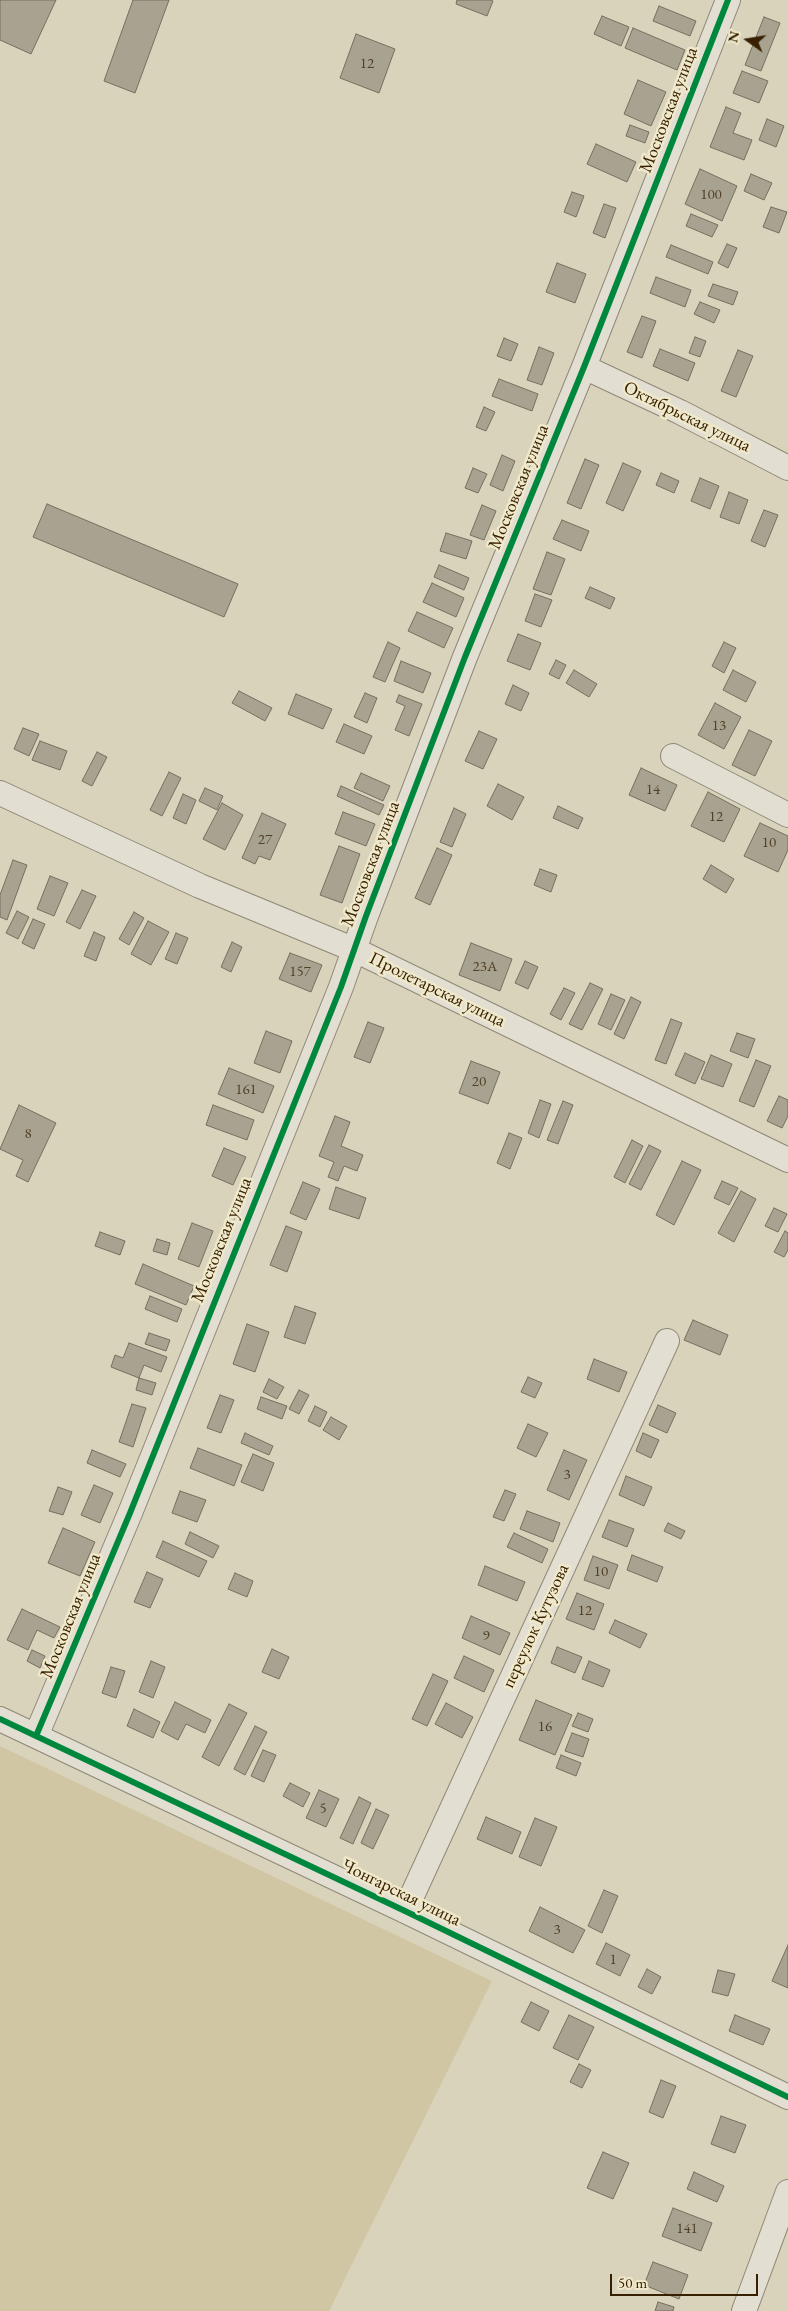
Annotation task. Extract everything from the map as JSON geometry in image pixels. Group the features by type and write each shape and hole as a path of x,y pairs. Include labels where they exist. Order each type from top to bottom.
{"street":[{"name":"Московская улица","path":"36,1736 130,1513 354,950 466,657 584,367 728,0"},
{"name":"Октябрьская улица","path":"584,367 680,412 788,468"},
{"path":"673,756 788,815"},
{"name":"Пролетарская улица","path":"0,793 200,886 354,950 788,1160"},
{"name":"переулок Кутузова","path":"405,1911 667,1341"},
{"name":"Чонгарская улица","path":"0,1719 405,1911 788,2097"},
{"path":"744,2311 788,2192"}],"shaded area":[{"path":"0,1746 492,1981 329,2311 0,2311"}],"building":[{"path":"0,0 56,0 31,54 0,40"},
{"path":"133,0 169,0 135,93 104,81"},
{"path":"457,0 493,1 487,16 456,4"},
{"path":"659,6 696,21 690,36 653,21"},
{"path":"602,16 629,27 621,46 594,34"},
{"path":"764,17 780,23 761,71 745,65"},
{"path":"633,28 685,50 677,70 625,48"},
{"path":"356,34 395,49 379,93 340,78"},
{"path":"742,71 768,81 759,103 733,93"},
{"path":"638,80 666,92 651,126 624,114"},
{"path":"726,107 741,113 733,133 752,140 744,160 710,147"},
{"path":"767,119 784,126 776,147 759,140"},
{"path":"630,125 649,132 645,143 626,136"},
{"path":"596,144 636,162 627,182 587,164"},
{"path":"700,169 737,186 722,221 685,204"},
{"path":"751,174 772,183 764,200 744,191"},
{"path":"572,192 584,196 576,217 564,212"},
{"path":"604,204 616,208 605,238 593,233"},
{"path":"771,207 787,212 779,233 763,227"},
{"path":"691,214 718,225 712,237 686,226"},
{"path":"727,244 737,248 728,268 718,263"},
{"path":"671,245 713,262 708,274 666,257"},
{"path":"557,263 586,274 575,303 546,292"},
{"path":"656,277 691,290 685,307 650,293"},
{"path":"713,284 738,292 733,305 708,296"},
{"path":"700,302 720,310 714,323 694,314"},
{"path":"642,316 656,321 642,358 627,352"},
{"path":"695,337 706,341 700,357 689,353"},
{"path":"504,338 518,344 511,361 497,356"},
{"path":"539,347 554,353 542,385 527,380"},
{"path":"660,349 695,363 688,381 653,366"},
{"path":"738,350 753,356 736,397 721,391"},
{"path":"499,379 538,394 532,411 492,396"},
{"path":"484,407 495,412 486,431 476,427"},
{"path":"502,455 515,461 503,491 490,485"},
{"path":"585,459 599,465 581,509 567,503"},
{"path":"623,463 641,471 623,511 606,503"},
{"path":"473,468 487,474 478,493 465,488"},
{"path":"661,473 679,481 674,493 656,485"},
{"path":"700,478 719,486 710,509 691,501"},
{"path":"729,492 748,500 739,524 720,517"},
{"path":"47,504 238,584 224,617 33,537"},
{"path":"482,505 496,511 484,540 470,535"},
{"path":"764,510 778,515 765,547 751,541"},
{"path":"562,520 589,531 581,551 553,539"},
{"path":"446,533 472,541 466,559 440,551"},
{"path":"547,552 565,559 551,595 533,589"},
{"path":"439,565 469,578 464,590 434,577"},
{"path":"432,583 464,598 456,617 423,602"},
{"path":"590,587 615,598 610,609 585,598"},
{"path":"535,594 552,600 541,627 525,621"},
{"path":"417,612 453,628 444,648 408,631"},
{"path":"518,634 541,643 530,670 507,661"},
{"path":"388,642 400,648 385,682 373,677"},
{"path":"724,642 736,648 724,673 712,666"},
{"path":"556,660 566,665 559,679 549,674"},
{"path":"401,661 431,673 423,693 394,681"},
{"path":"574,670 597,684 589,697 566,683"},
{"path":"733,670 756,682 746,702 723,690"},
{"path":"513,685 529,693 521,711 505,704"},
{"path":"239,691 272,708 265,721 232,703"},
{"path":"365,693 377,698 367,723 354,717"},
{"path":"296,694 332,709 323,729 288,714"},
{"path":"399,695 422,704 409,736 395,730 405,706 396,702"},
{"path":"715,703 741,717 724,749 698,735"},
{"path":"344,724 372,736 364,754 336,742"},
{"path":"23,728 39,734 29,756 14,749"},
{"path":"749,730 772,741 755,776 732,765"},
{"path":"479,731 497,739 483,769 465,761"},
{"path":"40,741 67,751 60,770 32,760"},
{"path":"97,752 107,757 92,786 82,781"},
{"path":"641,768 677,785 665,811 629,795"},
{"path":"169,772 181,778 162,816 150,810"},
{"path":"361,773 390,786 383,801 354,788"},
{"path":"498,784 524,797 512,820 487,806"},
{"path":"341,786 384,805 379,815 337,796"},
{"path":"205,788 223,796 217,810 199,801"},
{"path":"708,792 740,809 724,842 691,826"},
{"path":"183,794 196,800 186,824 173,818"},
{"path":"222,803 243,815 225,850 203,839"},
{"path":"558,806 583,818 578,829 553,818"},
{"path":"454,808 466,814 452,847 440,842"},
{"path":"343,812 375,824 366,846 335,834"},
{"path":"262,813 286,824 270,860 259,856 255,864 242,858"},
{"path":"760,823 788,836 788,850 778,872 744,856"},
{"path":"339,846 360,854 342,903 320,895"},
{"path":"437,848 452,855 430,905 415,898"},
{"path":"13,860 27,865 7,920 0,917 0,895"},
{"path":"711,865 734,879 726,893 703,879"},
{"path":"540,869 557,875 551,892 534,885"},
{"path":"50,876 68,883 54,916 37,909"},
{"path":"82,890 96,896 80,929 66,922"},
{"path":"17,911 29,917 18,939 6,933"},
{"path":"134,912 144,918 129,945 119,939"},
{"path":"33,919 45,924 34,949 22,943"},
{"path":"148,921 169,932 151,965 131,954"},
{"path":"94,932 105,937 96,961 84,956"},
{"path":"176,933 188,938 177,964 165,959"},
{"path":"232,942 242,947 231,972 221,967"},
{"path":"471,943 512,959 500,991 459,975"},
{"path":"290,953 322,965 311,992 279,979"},
{"path":"525,961 538,967 528,989 515,983"},
{"path":"590,983 603,989 582,1030 569,1024"},
{"path":"564,988 575,993 561,1020 550,1014"},
{"path":"611,994 625,1000 611,1030 598,1024"},
{"path":"631,997 641,1002 624,1039 614,1034"},
{"path":"671,1019 682,1023 666,1064 655,1060"},
{"path":"368,1022 384,1028 370,1063 354,1057"},
{"path":"266,1031 292,1041 280,1073 254,1063"},
{"path":"737,1033 755,1039 748,1058 730,1051"},
{"path":"685,1053 705,1062 695,1084 675,1075"},
{"path":"711,1055 732,1064 723,1087 701,1079"},
{"path":"756,1060 771,1066 754,1107 739,1101"},
{"path":"471,1061 500,1072 488,1104 459,1093"},
{"path":"229,1068 274,1086 263,1113 218,1094"},
{"path":"779,1096 788,1100 788,1116 782,1128 767,1121"},
{"path":"540,1100 551,1104 539,1138 528,1133"},
{"path":"563,1101 573,1105 558,1144 547,1140"},
{"path":"19,1105 56,1123 28,1182 16,1176 23,1160 0,1149"},
{"path":"213,1105 254,1120 247,1140 206,1125"},
{"path":"335,1116 350,1122 341,1146 363,1155 357,1171 344,1166 338,1181 328,1177 334,1162 319,1156"},
{"path":"509,1133 522,1138 510,1169 497,1163"},
{"path":"632,1140 643,1146 625,1183 614,1177"},
{"path":"649,1145 661,1151 641,1190 629,1184"},
{"path":"224,1148 246,1157 233,1185 212,1176"},
{"path":"682,1161 701,1170 674,1225 656,1215"},
{"path":"722,1181 738,1188 729,1205 714,1198"},
{"path":"303,1182 320,1189 306,1220 290,1213"},
{"path":"336,1187 366,1198 359,1219 329,1209"},
{"path":"741,1191 756,1199 734,1242 718,1233"},
{"path":"774,1208 787,1214 778,1232 765,1226"},
{"path":"192,1223 213,1231 199,1267 178,1259"},
{"path":"286,1226 302,1232 287,1272 270,1265"},
{"path":"785,1231 788,1233 788,1250 784,1257 774,1252"},
{"path":"100,1232 125,1241 120,1255 95,1246"},
{"path":"157,1239 170,1243 167,1255 153,1251"},
{"path":"143,1264 194,1286 186,1305 135,1284"},
{"path":"150,1296 182,1309 177,1322 145,1309"},
{"path":"295,1306 316,1313 305,1344 284,1337"},
{"path":"693,1320 728,1335 720,1355 684,1340"},
{"path":"247,1324 269,1332 255,1372 233,1364"},
{"path":"149,1333 170,1340 166,1351 145,1344"},
{"path":"129,1343 167,1357 161,1372 144,1365 139,1378 111,1367 115,1355 123,1358"},
{"path":"594,1359 627,1372 619,1392 587,1379"},
{"path":"528,1377 542,1383 535,1398 521,1392"},
{"path":"139,1378 156,1383 152,1395 136,1390"},
{"path":"269,1379 284,1387 277,1399 263,1392"},
{"path":"299,1390 309,1395 299,1414 289,1409"},
{"path":"220,1395 234,1400 221,1433 207,1428"},
{"path":"261,1397 287,1406 282,1419 257,1409"},
{"path":"132,1404 146,1408 133,1447 119,1442"},
{"path":"658,1405 676,1413 667,1433 649,1425"},
{"path":"315,1406 327,1412 320,1427 308,1421"},
{"path":"331,1417 347,1426 339,1440 323,1430"},
{"path":"528,1424 548,1433 536,1457 517,1448"},
{"path":"245,1433 273,1446 269,1455 241,1443"},
{"path":"643,1433 659,1440 651,1458 636,1451"},
{"path":"198,1448 242,1465 234,1486 190,1468"},
{"path":"92,1450 126,1464 120,1477 87,1463"},
{"path":"564,1450 587,1460 569,1500 547,1490"},
{"path":"253,1454 274,1463 263,1491 241,1482"},
{"path":"626,1476 652,1487 644,1506 619,1495"},
{"path":"94,1485 113,1493 100,1523 81,1515"},
{"path":"58,1487 72,1492 63,1515 49,1511"},
{"path":"505,1490 516,1494 504,1521 493,1517"},
{"path":"180,1491 206,1500 197,1522 172,1513"},
{"path":"527,1511 560,1523 553,1542 520,1529"},
{"path":"609,1520 634,1529 627,1547 602,1537"},
{"path":"668,1523 685,1531 681,1539 664,1531"},
{"path":"63,1528 95,1542 80,1576 48,1563"},
{"path":"190,1532 219,1546 213,1558 185,1544"},
{"path":"514,1533 548,1549 542,1563 507,1547"},
{"path":"163,1541 207,1561 199,1577 156,1557"},
{"path":"632,1555 663,1567 657,1582 627,1570"},
{"path":"593,1556 618,1565 609,1589 584,1580"},
{"path":"485,1566 525,1582 517,1601 478,1585"},
{"path":"147,1572 163,1579 150,1608 134,1602"},
{"path":"235,1573 253,1581 247,1597 228,1589"},
{"path":"577,1593 604,1604 594,1630 566,1619"},
{"path":"22,1609 60,1627 54,1638 37,1630 28,1650 7,1640"},
{"path":"471,1616 510,1633 500,1655 462,1638"},
{"path":"615,1620 647,1634 640,1648 609,1633"},
{"path":"557,1647 582,1657 575,1673 551,1663"},
{"path":"272,1649 289,1657 279,1679 262,1672"},
{"path":"32,1650 45,1656 40,1668 27,1661"},
{"path":"464,1656 494,1670 484,1692 454,1678"},
{"path":"151,1661 165,1667 153,1698 139,1692"},
{"path":"589,1661 610,1670 603,1687 582,1679"},
{"path":"111,1667 125,1671 116,1698 102,1693"},
{"path":"433,1674 448,1681 427,1726 412,1719"},
{"path":"536,1700 572,1715 555,1755 519,1740"},
{"path":"175,1702 211,1720 205,1733 186,1724 178,1740 161,1731"},
{"path":"446,1703 473,1717 462,1738 435,1724"},
{"path":"229,1704 247,1713 219,1766 202,1757"},
{"path":"134,1709 160,1722 153,1738 127,1726"},
{"path":"578,1713 593,1719 588,1732 572,1726"},
{"path":"255,1726 267,1732 245,1775 234,1769"},
{"path":"572,1733 589,1739 583,1757 565,1751"},
{"path":"263,1750 276,1755 264,1782 251,1776"},
{"path":"561,1755 581,1763 576,1776 556,1768"},
{"path":"290,1783 310,1793 303,1807 283,1796"},
{"path":"319,1790 339,1799 326,1827 306,1818"},
{"path":"359,1797 371,1803 353,1844 340,1838"},
{"path":"376,1809 389,1815 373,1849 361,1843"},
{"path":"486,1817 521,1832 512,1854 477,1839"},
{"path":"535,1818 557,1827 541,1866 519,1857"},
{"path":"604,1890 618,1896 602,1933 588,1926"},
{"path":"540,1907 585,1930 573,1953 529,1931"},
{"path":"606,1943 630,1955 620,1976 596,1964"},
{"path":"788,1945 788,1988 772,1981"},
{"path":"647,1969 661,1977 652,1994 638,1987"},
{"path":"718,1970 735,1974 728,1996 712,1992"},
{"path":"531,2002 549,2011 539,2031 521,2022"},
{"path":"569,2015 594,2027 578,2060 553,2048"},
{"path":"735,2015 770,2029 763,2045 729,2031"},
{"path":"579,2064 591,2070 582,2088 570,2082"},
{"path":"661,2080 676,2086 663,2118 649,2112"},
{"path":"721,2116 746,2125 735,2153 711,2144"},
{"path":"603,2152 629,2163 613,2199 587,2188"},
{"path":"694,2172 724,2186 717,2202 687,2189"},
{"path":"673,2208 712,2223 701,2251 662,2236"},
{"path":"653,2262 688,2275 679,2299 644,2285"},
{"path":"658,2302 674,2307 673,2311 655,2311"}],"cycle path":[{"path":"36,1736 130,1513 341,987 366,916 465,657 584,367 728,0"},
{"path":"0,1719 405,1911 788,2097"}]}
